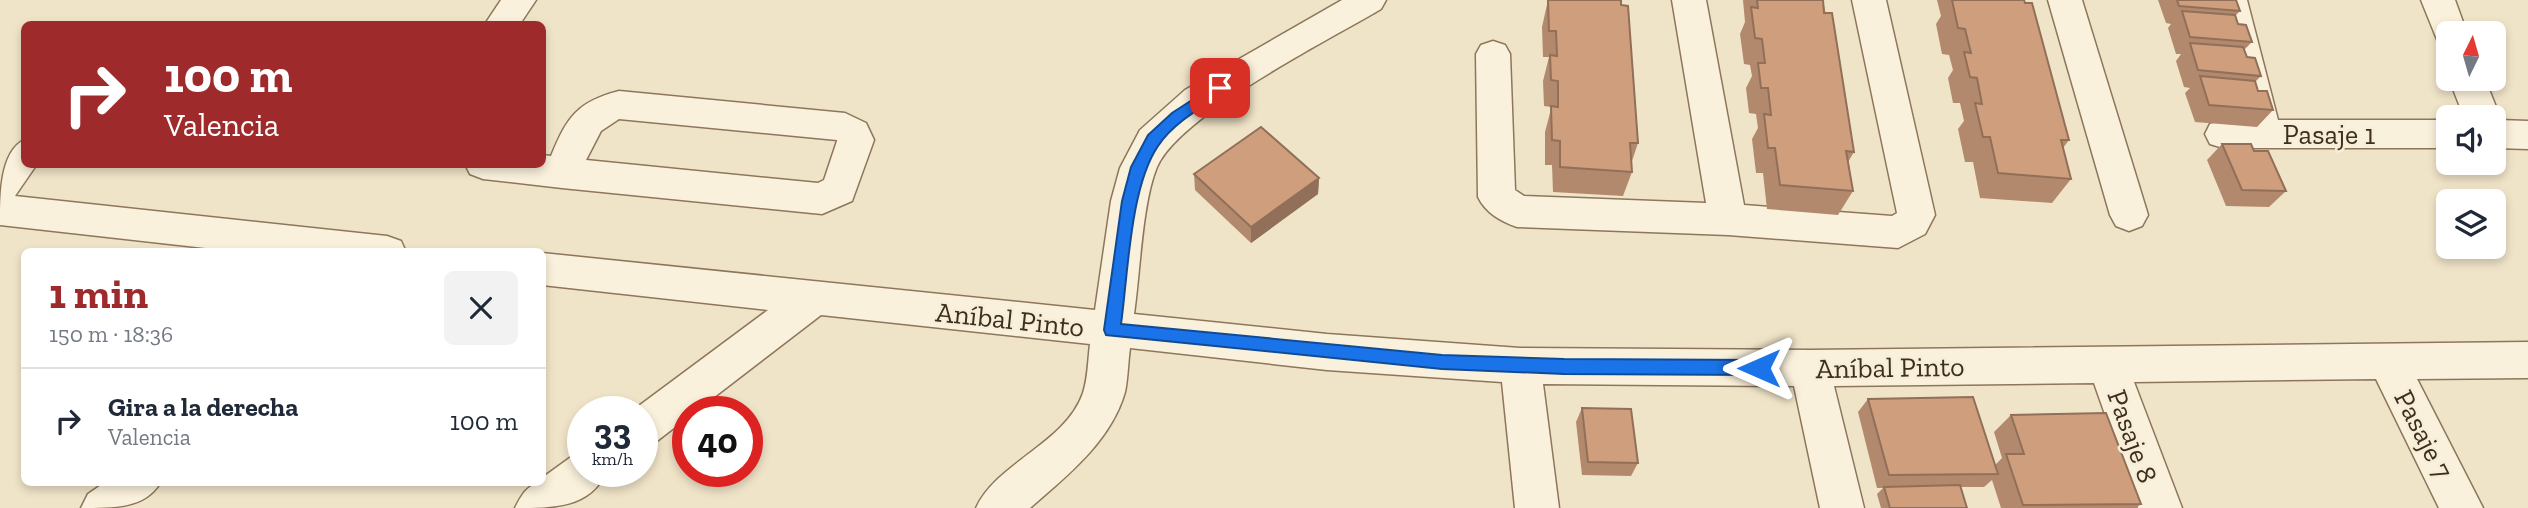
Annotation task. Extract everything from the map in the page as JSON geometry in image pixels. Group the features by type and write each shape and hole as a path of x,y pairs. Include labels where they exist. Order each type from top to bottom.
{"street":[{"path":"504,21 519,0"},
{"path":"998,508 1092,421 1104,392 1130,201 1138,167 1153,140 1198,100 1369,0"},
{"path":"1689,0 1728,219"},
{"path":"1493,54 1497,197 1517,211 1728,219 1898,232 1912,223 1916,215 1869,0"},
{"path":"2065,0 2129,215"},
{"name":"Pasaje 1","path":"2230,0 2263,134 2436,134"},
{"path":"2438,0 2446,21"},
{"path":"518,168 562,173 822,199 839,190 856,140 853,133 845,127 619,105 605,107 592,114 584,123 562,173"},
{"path":"0,151 21,133"},
{"path":"2223,134 2263,134"},
{"path":"2506,134 2528,135"},
{"path":"0,188 21,159"},
{"path":"0,210 350,248"},
{"name":"Aníbal Pinto","path":"546,269 1404,359 1520,366 1810,368 2528,360"},
{"path":"658,416 814,298"},
{"name":"Pasaje 7","path":"2387,360 2461,508"},
{"name":"Pasaje 8","path":"2107,363 2160,508"},
{"path":"1520,366 1537,508"},
{"path":"1810,368 1842,508"},
{"path":"537,508 567,485"},
{"path":"103,508 135,486"}],"building":[{"path":"1548,0 1621,0 1621,5 1628,6 1638,143 1630,143 1632,172 1560,167 1560,141 1552,140 1551,106 1558,107 1558,81 1551,80 1550,55 1557,56 1556,31 1549,31"},
{"path":"1757,0 1823,0 1824,13 1832,13 1854,152 1846,151 1853,191 1780,185 1775,148 1768,148 1764,114 1771,115 1768,88 1761,88 1758,63 1765,63 1762,39 1755,38 1751,7 1758,8"},
{"path":"1952,0 2024,0 2025,3 2032,3 2069,140 2061,140 2071,179 1998,173 1990,137 1983,137 1975,103 1982,104 1977,78 1970,77 1964,52 1971,53 1965,29 1958,28"},
{"path":"2177,0 2236,0 2240,11 2179,6"},
{"path":"2182,11 2235,15 2238,24 2246,25 2252,42 2190,37"},
{"path":"2190,43 2243,47 2247,57 2255,58 2261,76 2198,70"},
{"path":"2200,76 2255,81 2258,91 2267,91 2273,110 2209,105"},
{"path":"1261,127 1319,178 1251,227 1194,174"},
{"path":"2222,144 2251,144 2254,151 2268,151 2286,191 2242,190"},
{"path":"1973,397 1998,474 1889,475 1868,399"},
{"path":"1582,408 1631,409 1638,463 1588,462"},
{"path":"2106,413 2141,504 2023,505 2006,454 2024,454 2011,415"},
{"path":"1960,485 1967,508 1890,508 1884,487"}],"route":[{"path":"1220,88 1198,100 1153,140 1138,167 1130,201 1112,330 1442,362 1564,367 1759,368"}]}
